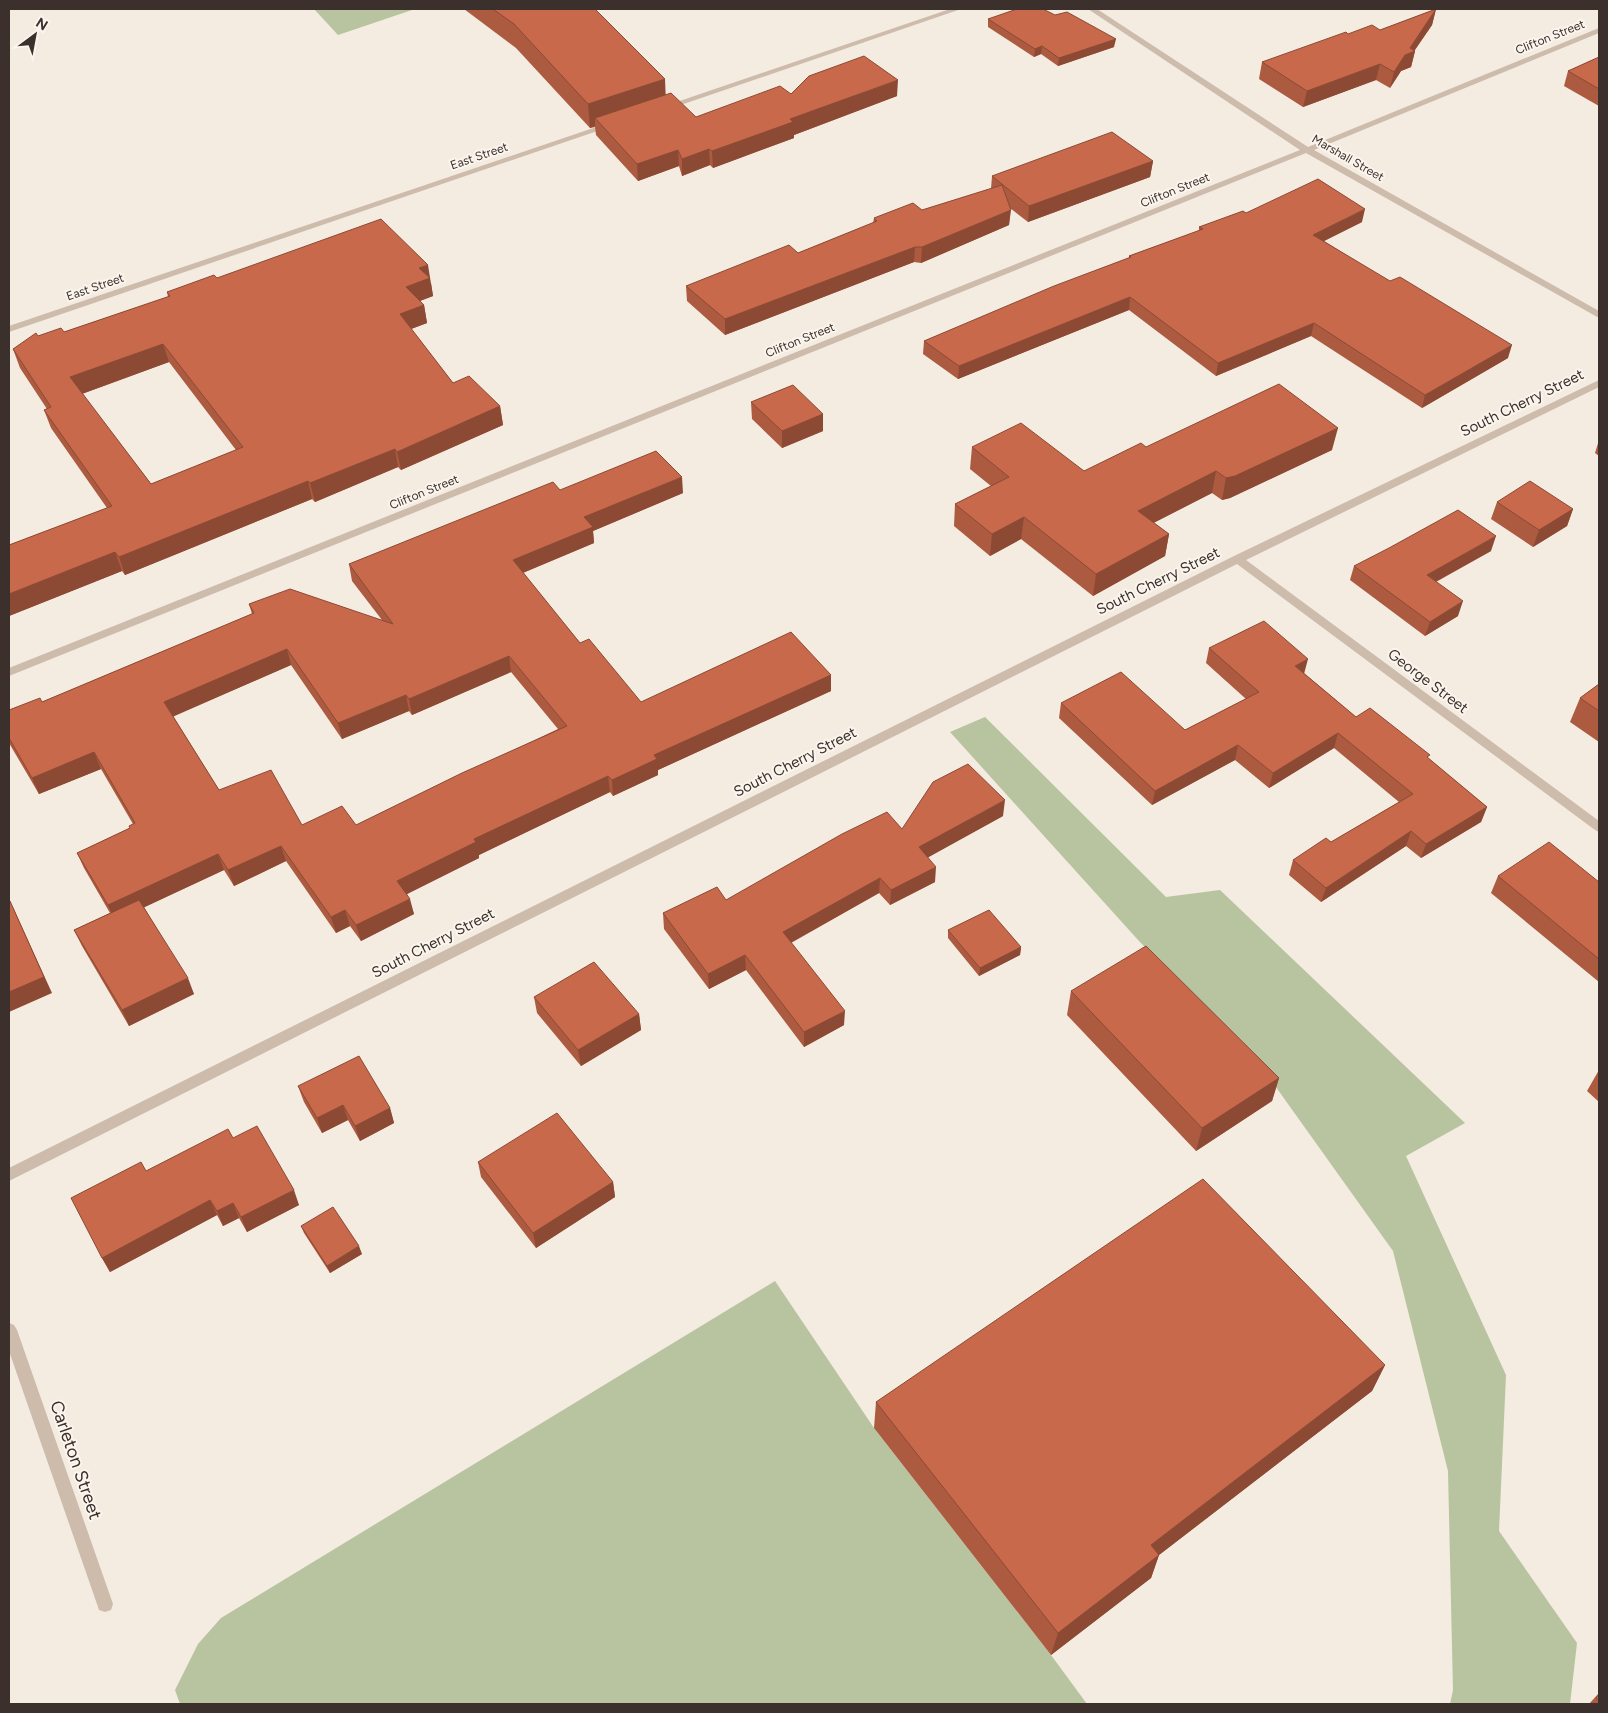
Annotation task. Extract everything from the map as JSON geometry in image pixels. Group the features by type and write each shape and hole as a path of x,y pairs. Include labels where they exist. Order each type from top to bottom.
{"street":[{"path":"660,108 957,9"},
{"name":"Marshall Street","path":"1092,9 1307,150 1599,315"},
{"name":"Clifton Street","path":"9,672 1307,150 1599,30"},
{"name":"East Street","path":"9,330 623,121"},
{"name":"South Cherry Street","path":"9,1175 1238,559 1599,383"},
{"name":"George Street","path":"1238,559 1599,827"},
{"name":"Carleton Street","path":"9,1330 105,1604"}],"green space":[{"path":"314,9 415,9 338,35"},
{"path":"985,717 1166,897 1220,890 1465,1123 1406,1156 1506,1375 1499,1531 1577,1643 1570,1704 1450,1704 1453,1690 1448,1471 1393,1251 1263,1069 1139,941 950,732"},
{"path":"775,1281 874,1428 1087,1704 180,1704 175,1690 198,1644 221,1618"}],"building":[{"path":"493,9 595,9 665,79 588,104 514,24"},
{"path":"1017,9 1043,9 1055,15 1067,12 1116,39 1059,58 1042,46 1035,49 988,19"},
{"path":"1436,9 1410,48 1415,51 1405,55 1394,72 1380,64 1307,91 1262,62 1346,32 1348,34 1372,25 1380,30"},
{"path":"864,56 898,80 790,119 793,122 712,151 709,149 682,159 678,150 637,164 595,118 671,93 696,117 780,86 791,94 809,76"},
{"path":"1599,57 1599,89 1568,71"},
{"path":"1112,132 1153,161 1029,206 992,176"},
{"path":"1318,179 1365,209 1313,235 1390,281 1400,277 1512,345 1425,395 1314,323 1218,363 1130,297 959,366 924,341 1054,286 1203,229 1199,227 1243,211 1246,213"},
{"path":"1002,185 1011,210 922,247 915,247 725,319 686,286 789,245 798,253 877,221 874,218 913,203 922,210"},
{"path":"381,219 428,265 419,268 430,278 406,287 424,305 400,314 453,383 469,376 500,406 397,452 395,449 310,483 308,481 119,557 115,552 9,594 9,545 112,506 44,410 51,407 13,349 36,333 38,336 61,328 64,332 170,296 167,292 214,275 217,278","holes":["163,344 243,447 151,484 70,377"]},
{"path":"1279,384 1338,428 1235,476 1226,478 1216,471 1138,511 1169,534 1096,574 1024,517 992,534 955,504 1009,477 972,447 1021,423 1084,471 1141,443 1146,447"},
{"path":"793,385 823,414 782,431 751,402"},
{"path":"656,451 682,477 584,517 593,527 513,560 580,643 589,639 641,702 791,632 831,675 654,755 657,759 612,780 608,776 474,839 476,842 397,881 410,899 356,925 345,910 331,917 281,846 228,870 218,854 108,905 77,853 130,828 129,826 135,823 94,752 32,778 9,738 9,710 40,698 42,702 254,613 249,604 290,589 393,624 349,564 553,482 560,490","holes":["287,649 338,723 406,695 409,699 509,656 567,726 462,773 356,825 342,806 302,825 271,770 219,790 164,702"]},
{"path":"1530,481 1573,509 1539,530 1497,502"},
{"path":"1458,510 1496,536 1427,575 1463,601 1430,622 1354,566 1389,548"},
{"path":"1264,621 1308,659 1295,666 1356,717 1370,708 1430,755 1427,757 1487,807 1426,844 1411,831 1326,888 1293,860 1326,838 1331,842 1413,794 1338,733 1273,773 1238,745 1155,791 1061,703 1121,672 1185,730 1259,692 1209,648"},
{"path":"1599,684 1599,711 1580,698"},
{"path":"968,764 1005,800 919,847 936,867 891,890 880,878 783,932 845,1011 804,1032 745,955 708,974 663,913 717,887 726,900 842,834 887,812 902,829 933,782"},
{"path":"1549,842 1599,882 1599,959 1498,876"},
{"path":"139,900 188,978 122,1010 74,930"},
{"path":"9,902 44,977 9,992"},
{"path":"989,910 1021,947 980,968 948,930"},
{"path":"1146,946 1279,1078 1202,1128 1071,991"},
{"path":"594,962 639,1014 578,1050 534,997"},
{"path":"359,1056 390,1108 355,1126 343,1105 317,1118 298,1086"},
{"path":"557,1113 613,1182 533,1233 478,1162"},
{"path":"257,1126 294,1190 241,1217 233,1203 217,1211 210,1200 102,1258 71,1198 141,1162 146,1171 228,1129 233,1138"},
{"path":"1203,1179 1385,1365 1151,1545 1159,1555 1058,1633 876,1402"},
{"path":"333,1207 359,1246 327,1266 301,1226"}]}
